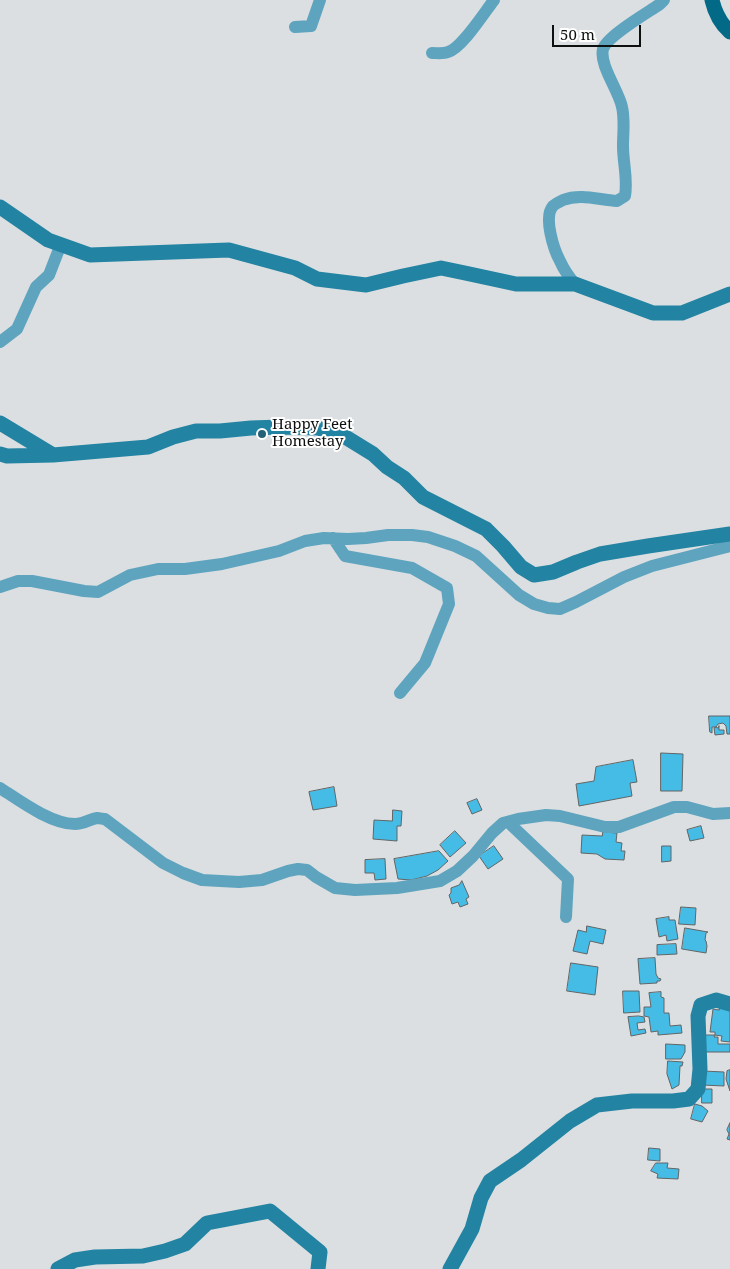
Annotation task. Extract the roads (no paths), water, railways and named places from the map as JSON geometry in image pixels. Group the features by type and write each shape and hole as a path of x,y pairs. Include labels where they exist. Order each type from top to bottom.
{"main road":[{"path":"712,0 716,14 730,32"}],"street":[{"path":"296,27 311,26 320,0"},
{"path":"432,53 448,52 456,48 466,38 494,0"},
{"path":"575,284 566,273 556,252 550,228 550,214 553,206 564,200 584,197 617,201 625,196 627,186 623,146 623,109 619,96 606,71 602,56 603,48 612,37 664,0"},
{"path":"0,207 48,240 90,255 229,250 295,268 317,279 366,285 441,268 516,284 575,284 653,313 682,313 730,294"},
{"path":"0,342 17,329 36,287 49,275 61,244"},
{"path":"0,422 53,454"},
{"path":"0,454 7,456 53,454 148,447 173,437 196,431 281,427 318,428 347,438 373,454 387,467 404,478 423,497 486,529 521,567 534,575 553,572 600,554 730,534"},
{"path":"0,587 18,581 32,581 98,592 130,575 158,569 185,569 222,564 324,538 412,535 428,537 455,546 476,556 519,595 534,604 560,609 624,577 652,566 730,546"},
{"path":"333,538 345,556 412,568 447,588 449,604 425,663 400,693"},
{"path":"0,788 37,812 58,821 73,824 84,823 97,818 105,819 163,863 182,873 202,880 239,882 262,880 288,870 298,869 307,870 335,888 354,890 397,888 440,881 457,871 503,823 518,819 546,815 575,819 606,827 619,827 674,807 687,807 714,814 730,813"},
{"path":"508,822 568,879 566,917"},
{"path":"450,1269 472,1229 481,1198 490,1180 521,1160 570,1121 597,1104 689,1099 698,1089 700,1069 698,1016 701,1005 716,1000 730,1004"},
{"path":"58,1269 75,1260 95,1257 143,1256 164,1251 185,1244 207,1223 270,1211 320,1252 318,1269"}],"place":[{"name":"Happy Feet Homestay","path":"262,434"}]}
